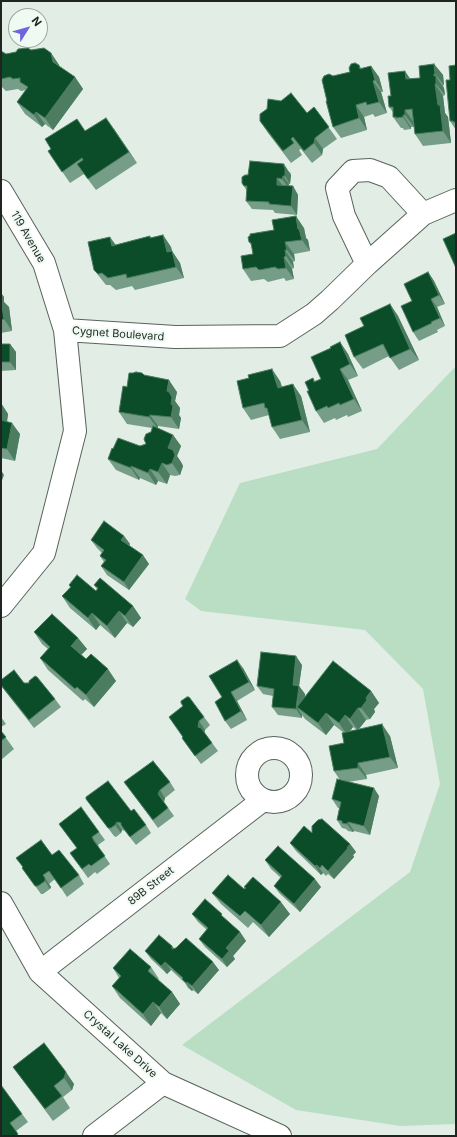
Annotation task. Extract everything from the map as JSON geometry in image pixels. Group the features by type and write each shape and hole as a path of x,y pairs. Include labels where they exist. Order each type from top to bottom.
{"street":[{"path":"367,264 344,216 337,188 354,171 370,170 389,177 423,214"},
{"name":"119 Avenue","path":"1,191 44,263 65,330"},
{"name":"Cygnet Boulevard","path":"1,606 44,553 75,430 65,330 175,338 280,336 314,314 423,214 456,200"},
{"name":"89B Street","path":"40,972 263,800"},
{"name":"Crystal Lake Drive","path":"1,903 40,972 163,1083 280,1136"},
{"path":"94,1136 163,1083"}],"green space":[{"path":"456,366 456,1124 400,1126 296,1110 182,1045 410,872 440,784 423,689 365,630 201,611 185,599 240,483 377,449"}],"building":[{"path":"28,48 31,50 44,48 51,53 53,62 75,77 45,118 36,112 34,115 17,102 28,87 20,82 20,78 13,79 10,77 1,79 1,51 6,54 16,52 18,49"},
{"path":"355,63 359,65 360,69 371,66 375,80 373,81 379,102 367,105 366,102 356,105 359,118 333,127 322,80 324,76 329,74 333,76 350,72 349,68 351,64"},
{"path":"434,64 434,76 436,76 435,84 438,105 440,105 443,131 415,134 412,109 405,110 405,115 403,115 403,117 393,117 393,107 389,107 388,96 391,96 388,73 405,71 406,79 420,78 419,66"},
{"path":"456,65 456,122 453,122 450,121 446,80 450,80 449,66"},
{"path":"291,93 307,113 314,107 329,127 315,138 314,143 304,151 293,137 291,139 294,143 283,151 260,121 260,114 267,109 268,99 281,101"},
{"path":"106,118 129,152 88,179 77,164 83,160 82,158 62,172 48,151 51,149 45,139 77,119 85,131"},
{"path":"250,161 284,164 285,176 283,176 282,179 277,178 277,185 293,186 291,206 269,204 269,202 246,201 247,186 244,186 242,183 242,177 248,175"},
{"path":"296,216 298,229 302,240 285,242 287,250 285,250 286,256 284,257 286,268 278,269 275,267 259,270 256,267 243,269 241,256 253,254 248,237 250,234 274,230 272,220"},
{"path":"456,233 456,268 443,239"},
{"path":"163,235 167,252 172,251 176,267 127,278 126,274 108,278 102,273 98,274 94,270 88,242 110,237 112,246 150,236 150,238"},
{"path":"428,272 439,295 431,299 440,318 413,332 401,306 412,301 404,284"},
{"path":"1,300 4,319 1,320"},
{"path":"390,304 410,349 390,358 383,344 354,357 345,335 364,326 360,318"},
{"path":"340,342 350,364 340,369 354,399 340,405 339,403 328,408 327,406 316,411 307,391 309,391 305,382 313,378 314,382 321,379 311,357"},
{"path":"1,344 10,344 10,362 1,362"},
{"path":"272,369 278,388 293,384 302,420 272,427 267,408 265,408 264,403 243,408 237,381 249,378 248,375"},
{"path":"136,372 169,380 167,391 172,397 171,404 173,406 171,417 150,415 149,417 119,412 123,386 127,387 129,373"},
{"path":"1,420 12,423 7,449 1,448"},
{"path":"153,426 173,435 168,448 173,450 175,455 172,463 167,465 162,463 158,472 150,469 148,473 108,459 118,438 140,446 146,444 144,439 146,434 151,432"},
{"path":"104,521 124,536 121,540 143,555 124,582 101,566 106,560 100,556 104,550 91,540"},
{"path":"77,575 96,591 98,588 94,585 100,578 133,606 125,616 119,611 107,626 92,613 88,618 62,596 71,587 69,585"},
{"path":"52,614 78,638 71,646 86,659 91,654 108,669 86,695 77,687 75,689 40,658 50,647 34,632"},
{"path":"261,652 296,656 293,685 299,686 296,709 272,707 274,689 257,686"},
{"path":"237,660 249,682 231,692 241,711 225,721 215,702 222,697 209,676"},
{"path":"333,661 371,691 361,708 358,708 350,719 345,715 339,723 326,713 318,723 297,707"},
{"path":"14,670 24,683 29,683 29,681 35,676 37,677 55,699 29,720 1,685 1,680"},
{"path":"189,697 204,717 199,721 198,727 201,728 212,743 195,756 169,717 183,706 181,701"},
{"path":"382,724 390,757 358,763 358,768 334,771 329,746 344,743 342,733"},
{"path":"1,731 6,737 1,741"},
{"path":"153,761 170,782 160,790 158,794 168,808 153,820 124,782"},
{"path":"337,779 374,788 364,826 348,822 347,824 342,823 342,821 337,820 341,802 332,799"},
{"path":"108,781 131,811 134,809 146,825 130,837 121,823 117,822 111,828 108,828 86,799 86,797"},
{"path":"81,807 99,832 92,837 105,856 91,866 89,864 82,869 70,853 77,848 59,824"},
{"path":"322,819 350,844 328,871 322,865 320,868 317,865 315,866 290,843 304,826 312,833 312,826 318,820"},
{"path":"41,840 52,855 59,850 79,875 61,888 49,871 43,875 45,881 38,886 35,886 16,858"},
{"path":"278,846 315,879 294,904 274,886 282,876 265,860"},
{"path":"228,875 244,889 253,877 281,902 261,925 245,911 240,916 212,893"},
{"path":"205,899 240,932 226,948 229,951 222,959 199,939 208,928 192,914"},
{"path":"159,935 172,946 172,949 176,948 186,938 213,962 192,986 187,982 186,983 182,979 183,978 165,962 161,966 145,951"},
{"path":"130,949 151,967 148,971 172,992 159,1007 153,1002 143,1014 112,986 121,976 113,968"},
{"path":"44,1043 66,1072 64,1078 54,1086 62,1096 45,1109 13,1067"},
{"path":"1,1085 22,1114 10,1123 18,1134 16,1136 1,1136"}]}
